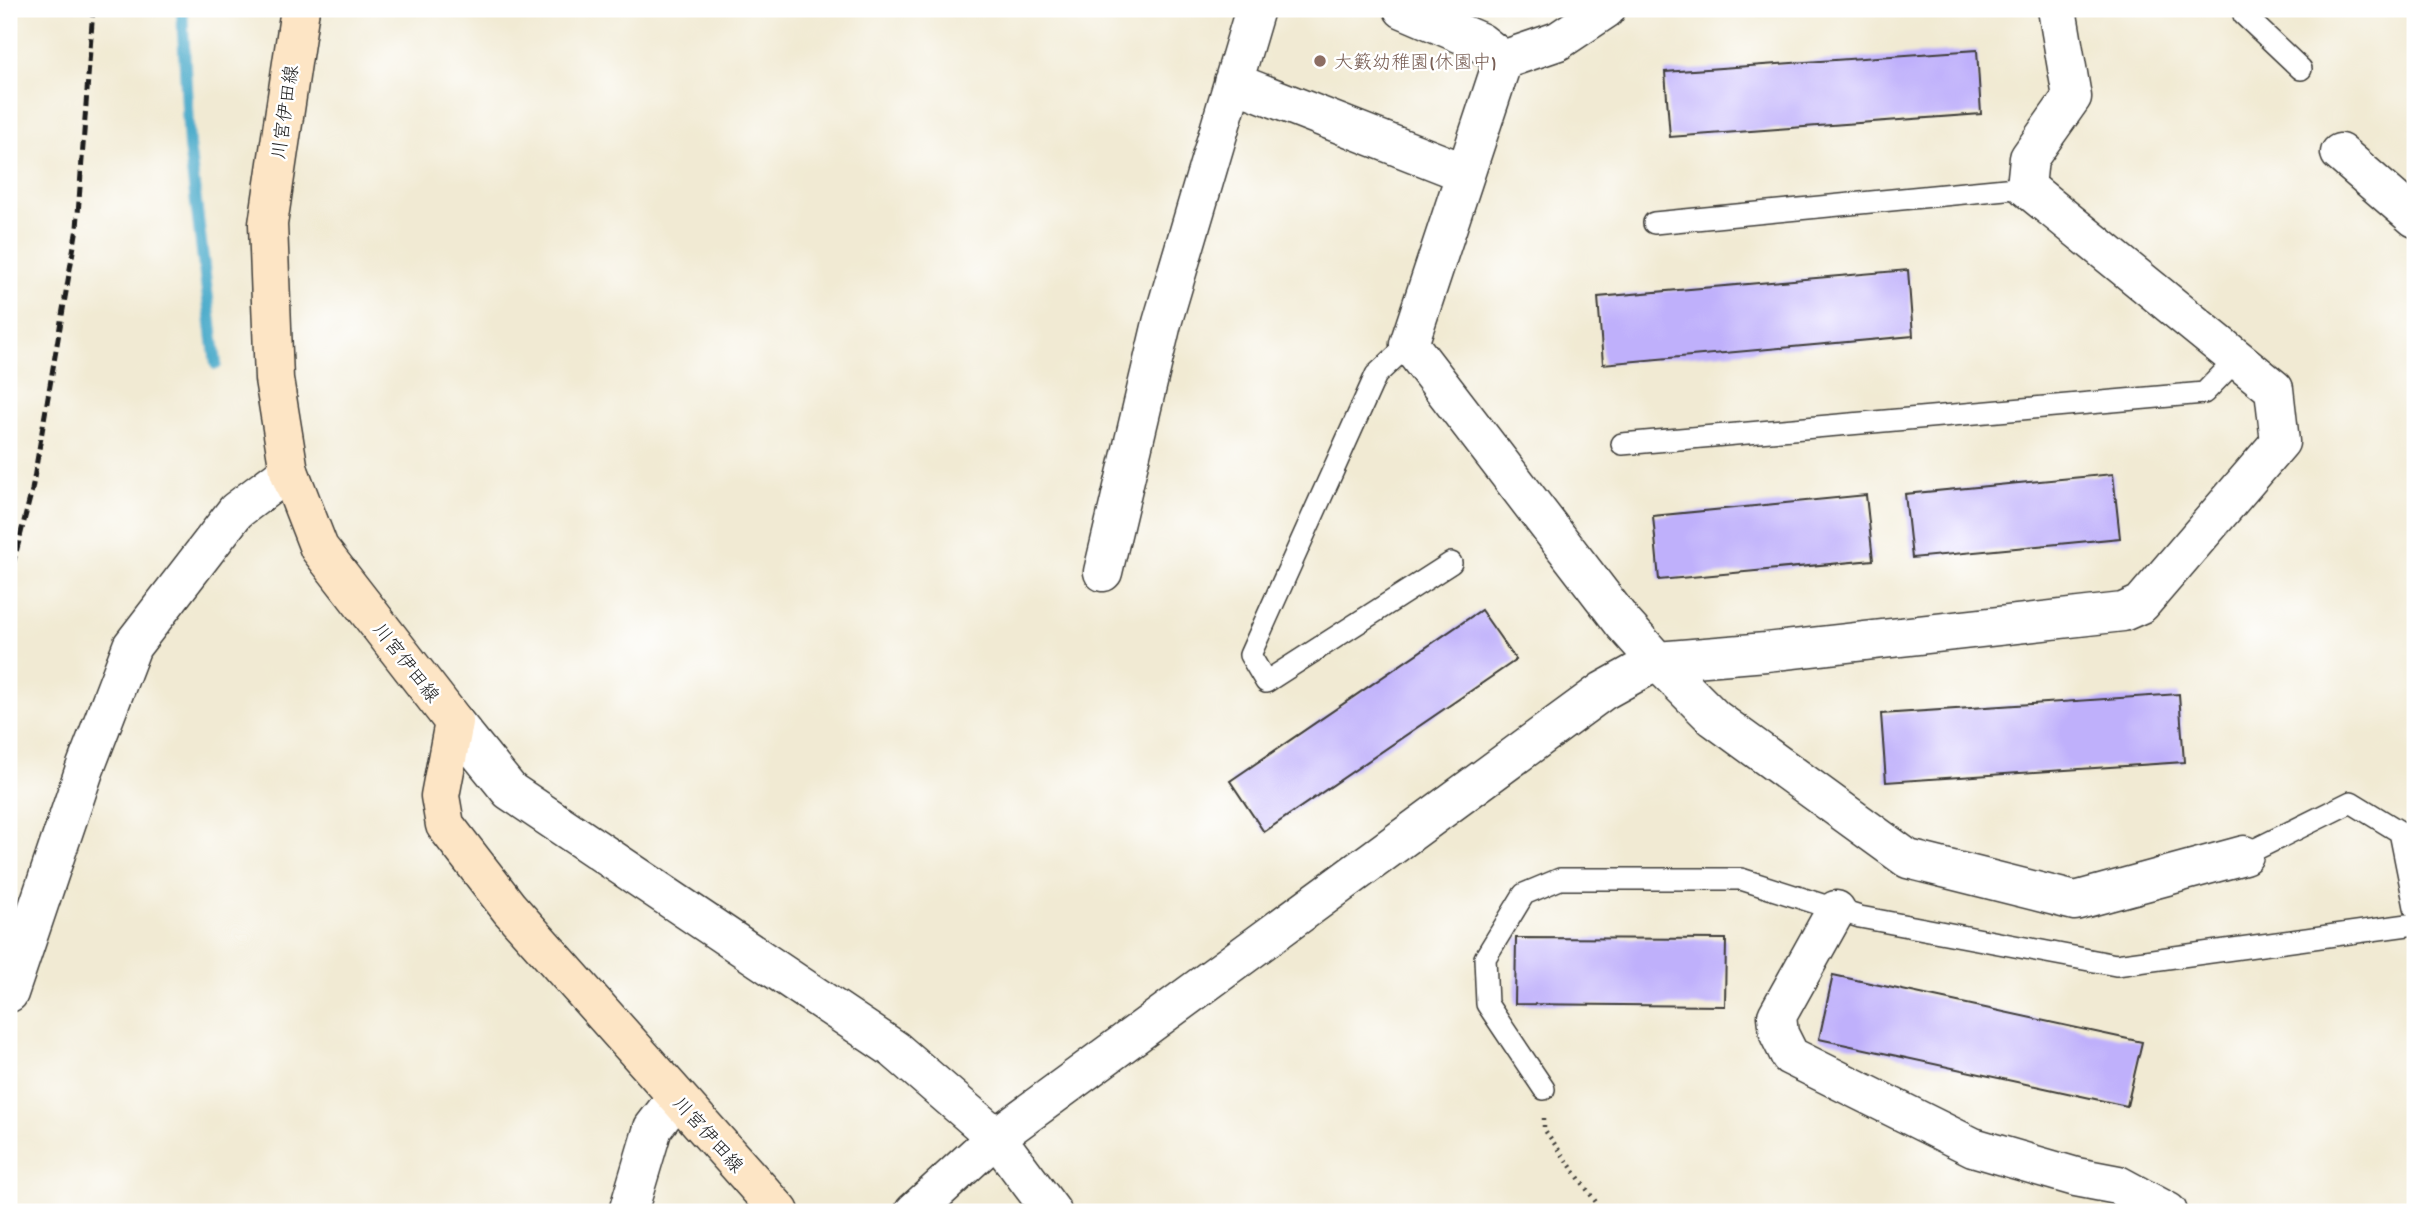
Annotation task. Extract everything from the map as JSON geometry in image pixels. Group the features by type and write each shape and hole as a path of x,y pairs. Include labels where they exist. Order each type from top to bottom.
{"main road":[{"name":"川宮伊田線","path":"300,9 268,224 274,379 289,471 319,548 454,722 440,796 445,825 509,908 780,1212"}],"street":[{"path":"1103,572 1162,323 1255,9"},
{"path":"1403,9 1480,42 1503,60"},
{"path":"1503,60 1558,41 1606,9"},
{"path":"914,1212 996,1137 1603,691 1657,661 1780,651 2123,612 2141,604 2280,442 2274,389 2026,187 2029,158 2072,97 2057,9"},
{"path":"1503,60 1409,344 1623,623 1657,661 1714,718 1908,859 2075,901 2244,855"},
{"path":"1233,82 1465,173"},
{"path":"2340,153 2415,218"},
{"path":"9,993 84,771 132,646 236,511 289,471"},
{"path":"454,722 510,791 894,1049 996,1137 1052,1212"},
{"path":"1836,910 1777,1016 1779,1034 1790,1056 1973,1147 2076,1177 2118,1185 2168,1212"},
{"path":"628,1212 653,1128 676,1098"}],"lane":[{"path":"2244,9 2244,15 2301,69"},
{"path":"1654,223 2026,187"},
{"path":"1409,344 1376,376 1250,655 1266,682 1451,563"},
{"path":"1622,444 2204,393 2237,359"},
{"path":"2244,855 2351,802 2408,831 2415,907"},
{"path":"1545,1090 1487,1004 1485,958 1524,894 1560,879 1741,879 1860,917 2116,965 2415,924"}],"path":[{"path":"1545,1090 1544,1129 1604,1212"}],"building":[{"path":"1977,50 1981,114 1670,137 1665,72"},
{"path":"1908,270 1913,336 1603,364 1598,297"},
{"path":"2113,474 2120,538 1912,558 1905,494"},
{"path":"1866,495 1873,560 1659,580 1653,516"},
{"path":"1481,610 1516,660 1264,832 1230,781"},
{"path":"2179,694 2184,762 1886,782 1881,714"},
{"path":"1516,938 1726,939 1725,1006 1515,1004"},
{"path":"1833,975 2142,1042 2127,1106 1819,1039"}],"waterway":[{"path":"182,9 189,146 216,364"}],"railway":[{"path":"9,580 32,490 77,228 93,9"}],"place":[{"name":"大籔幼稚園(休園中)","path":"1320,61"}]}
